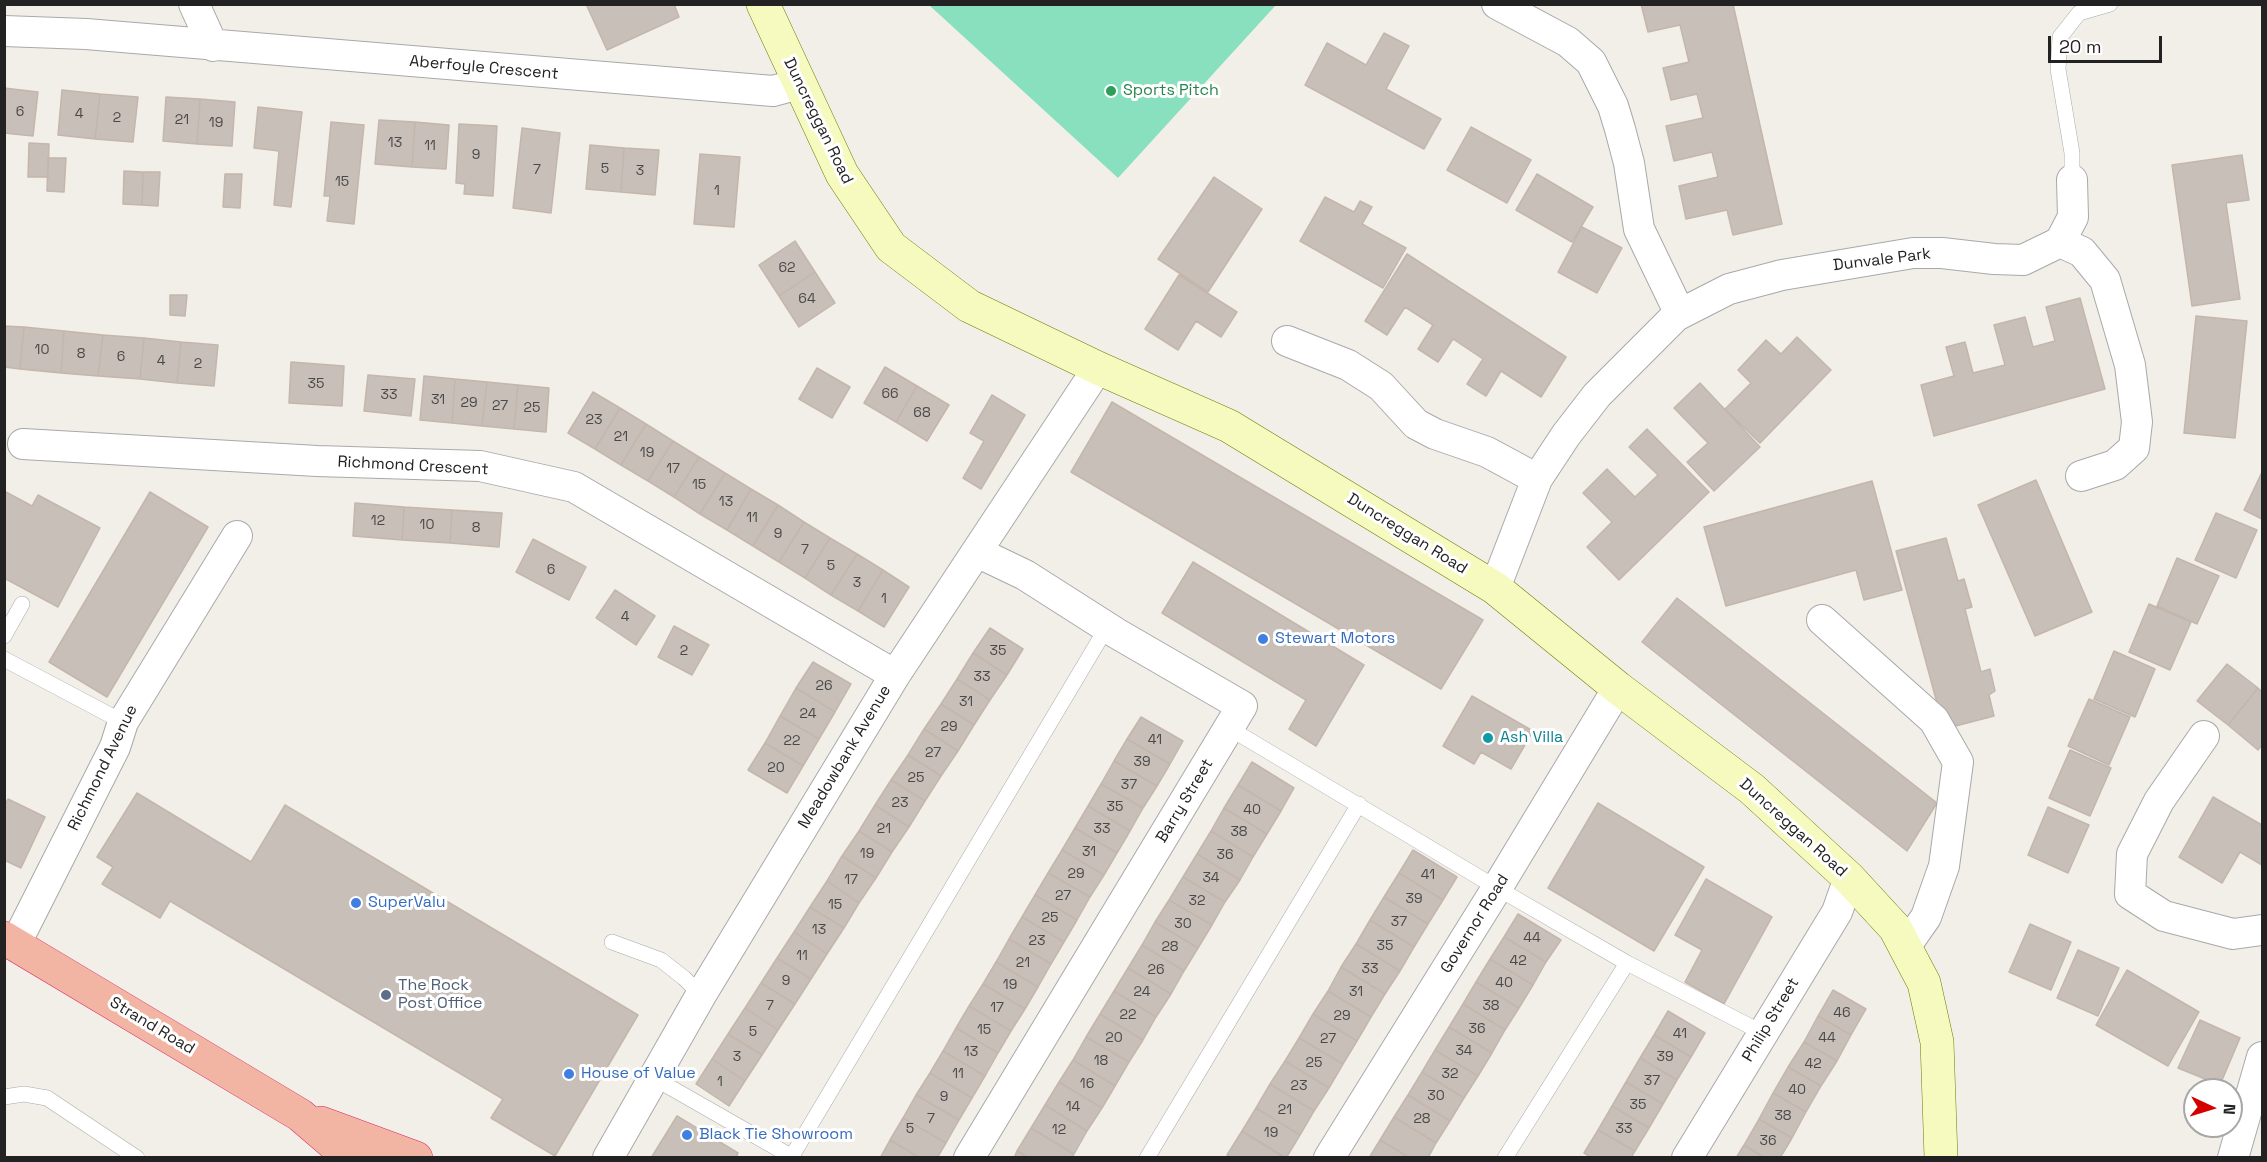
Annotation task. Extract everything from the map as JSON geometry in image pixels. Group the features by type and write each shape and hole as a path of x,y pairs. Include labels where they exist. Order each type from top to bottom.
{"highway":[{"name":"Strand Road","path":"10,941 300,1115 351,1158"},
{"name":"Strand Road","path":"300,1115 416,1158"}],"main road":[{"name":"Duncreggan Road","path":"763,4 842,174 891,247 969,306 1098,368 1229,426 1495,588 1617,688 1752,789 1849,878 1895,928 1924,983 1937,1042 1941,1158"}],"street":[{"path":"194,4 213,46"},
{"path":"1497,4 1568,42 1591,62 1613,106 1620,129 1629,163 1639,229 1680,314"},
{"name":"Aberfoyle Crescent","path":"4,31 86,34 773,91 799,84"},
{"path":"2072,180 2073,218 2060,242 2082,252 2104,280 2130,364 2137,422 2134,448 2115,465 2081,476"},
{"name":"Dunvale Park","path":"1495,588 1537,479 1566,435 1597,395 1680,314 1729,289 1782,275 1913,253 2023,260 2060,242"},
{"path":"1287,341 1348,365 1381,386 1416,424 1435,434 1496,456 1537,479"},
{"name":"Meadowbank Avenue","path":"608,1158 700,995 895,675 1098,368"},
{"name":"Richmond Crescent","path":"23,444 317,461 480,466 574,487 895,675"},
{"name":"Richmond Avenue","path":"10,941 115,747 123,722 237,536"},
{"name":"Barry Street","path":"969,1158 1242,706 1107,627 1025,575 977,552"},
{"path":"1822,620 1934,720 1958,762 1944,867 1926,917 1905,947"},
{"name":"Governor Road","path":"1329,1158 1497,888 1617,688"},
{"path":"2204,736 2159,801 2132,854 2130,894 2164,916 2233,934 2262,930"},
{"name":"Philip Street","path":"1686,1158 1837,912 1849,878"},
{"path":"2234,1158 2262,1057"}],"lane":[{"path":"2072,180 2072,153 2058,69 2060,37 2079,13 2110,4"},
{"path":"4,636 22,604"},
{"path":"652,1077 793,1157 1107,627"},
{"path":"4,659 123,722"},
{"path":"1229,728 1627,963 1763,1033"},
{"path":"1147,1158 1359,804"},
{"path":"612,942 661,960 684,978 700,995"},
{"path":"1505,1158 1627,963"},
{"path":"4,1097 24,1094 47,1098 137,1158"}],"green space":[{"name":"Sports Pitch","path":"929,5 1276,5 1118,178"}],"building":[{"path":"586,4 674,4 679,17 607,50"},
{"path":"1641,4 1733,4 1782,224 1733,235 1727,210 1686,219 1679,186 1718,177 1712,152 1674,161 1666,126 1703,118 1697,94 1671,100 1663,68 1689,62 1680,25 1648,32"},
{"path":"1384,33 1409,46 1386,89 1441,119 1424,149 1305,85 1327,43 1366,65"},
{"path":"4,88 38,92 33,136 4,133"},
{"path":"62,90 100,94 95,139 58,135"},
{"path":"100,94 138,97 133,142 95,139"},
{"path":"166,97 200,99 197,144 163,141"},
{"path":"200,99 235,102 232,146 197,144"},
{"path":"258,107 302,112 291,207 274,205 279,151 254,148"},
{"path":"379,120 415,122 412,167 375,164"},
{"path":"331,122 364,125 354,224 327,221 330,196 324,196"},
{"path":"415,122 449,125 446,169 412,167"},
{"path":"459,124 497,126 493,196 464,194 465,184 456,183"},
{"path":"1471,127 1531,160 1507,203 1447,170"},
{"path":"522,128 560,133 551,213 513,208"},
{"path":"29,143 49,144 48,177 28,177"},
{"path":"590,145 624,148 621,192 586,189"},
{"path":"624,148 659,150 655,195 621,192"},
{"path":"700,154 740,157 734,227 694,224"},
{"path":"2242,155 2249,200 2226,203 2240,299 2192,306 2172,165"},
{"path":"48,158 66,158 64,192 47,191"},
{"path":"124,171 143,172 142,205 123,204"},
{"path":"143,172 160,172 158,206 142,205"},
{"path":"225,174 242,174 240,208 223,207"},
{"path":"1537,174 1593,207 1572,242 1516,210"},
{"path":"1214,177 1262,209 1208,292 1158,259"},
{"path":"1325,197 1354,212 1360,201 1372,207 1362,224 1406,248 1383,288 1300,241"},
{"path":"1582,227 1622,248 1597,293 1558,272"},
{"path":"795,241 815,272 779,296 759,265"},
{"path":"1407,254 1566,357 1541,397 1501,371 1486,396 1467,384 1483,359 1453,339 1438,362 1418,349 1433,325 1405,307 1387,335 1365,321"},
{"path":"815,272 835,303 799,327 779,296"},
{"path":"1179,275 1237,312 1221,337 1196,321 1178,350 1145,329"},
{"path":"170,295 187,295 185,316 170,315"},
{"path":"2080,298 2105,389 1934,436 1921,385 1954,376 1946,347 1965,342 1973,373 2005,365 1994,325 2025,317 2033,347 2055,341 2046,307"},
{"path":"2196,316 2247,321 2235,438 2184,433"},
{"path":"4,326 24,327 20,369 4,367"},
{"path":"24,327 64,331 61,373 20,369"},
{"path":"64,331 103,335 98,376 61,373"},
{"path":"103,335 144,338 140,379 98,376"},
{"path":"1797,337 1831,370 1760,443 1725,409 1751,383 1738,370 1766,340 1781,354"},
{"path":"144,338 181,342 177,383 140,379"},
{"path":"181,342 218,345 214,386 177,383"},
{"path":"291,362 344,366 342,406 289,403"},
{"path":"885,367 917,386 896,422 864,403"},
{"path":"817,368 850,387 832,418 799,399"},
{"path":"368,375 415,379 411,416 364,411"},
{"path":"424,376 455,379 452,423 420,420"},
{"path":"455,379 487,382 482,426 452,423"},
{"path":"487,382 518,385 514,429 482,426"},
{"path":"1700,383 1760,447 1714,491 1687,462 1708,443 1674,408"},
{"path":"518,385 549,388 546,432 514,429"},
{"path":"917,386 949,405 927,441 896,422"},
{"path":"593,392 620,408 595,449 568,433"},
{"path":"992,395 1025,415 981,489 963,478 984,441 970,433"},
{"path":"1112,402 1483,620 1441,689 1071,472"},
{"path":"620,408 646,424 621,465 595,449"},
{"path":"646,424 673,441 648,481 621,465"},
{"path":"1647,429 1709,492 1619,580 1587,547 1612,522 1583,493 1607,469 1635,497 1658,475 1629,447"},
{"path":"673,441 699,457 674,497 648,481"},
{"path":"699,457 725,473 700,514 674,497"},
{"path":"2262,472 2262,519 2244,510"},
{"path":"725,473 751,489 727,530 700,514"},
{"path":"2036,480 2092,612 2035,636 1978,505"},
{"path":"1872,481 1902,590 1864,600 1856,570 1726,606 1704,527"},
{"path":"751,489 778,505 753,546 727,530"},
{"path":"4,491 32,506 38,495 100,528 58,607 4,578"},
{"path":"150,492 208,527 107,697 49,662"},
{"path":"355,503 404,507 402,540 353,536"},
{"path":"778,505 804,522 779,562 753,546"},
{"path":"404,507 452,510 450,543 402,540"},
{"path":"452,510 502,513 499,547 450,543"},
{"path":"2216,513 2257,530 2236,578 2195,560"},
{"path":"804,522 830,538 805,578 779,562"},
{"path":"830,538 857,554 831,595 805,578"},
{"path":"1946,538 1958,581 1964,579 1972,607 1965,609 1981,672 1990,669 1995,691 1989,695 1994,716 1944,729 1896,551"},
{"path":"533,539 586,567 569,600 516,572"},
{"path":"857,554 883,570 858,611 831,595"},
{"path":"2177,558 2219,576 2197,624 2157,606"},
{"name":"Stewart Motors","path":"1193,562 1364,665 1316,746 1289,729 1306,700 1162,613"},
{"path":"883,570 909,587 884,627 858,611"},
{"path":"615,590 655,616 636,645 596,618"},
{"path":"1677,598 1937,803 1907,851 1642,642"},
{"path":"2149,604 2191,622 2170,670 2129,652"},
{"path":"674,626 709,645 692,675 658,657"},
{"path":"990,628 1023,649 1007,675 973,653"},
{"path":"2114,651 2155,669 2135,717 2094,699"},
{"path":"973,653 1007,675 990,700 957,679"},
{"path":"813,662 851,684 835,712 796,688"},
{"path":"2227,664 2258,688 2228,725 2197,701"},
{"path":"957,679 990,700 974,725 941,704"},
{"path":"796,688 835,712 819,739 780,716"},
{"path":"2258,688 2262,692 2262,745 2258,750 2228,725"},
{"name":"Ash Villa","path":"1472,696 1533,731 1511,769 1481,752 1474,764 1443,746"},
{"path":"2089,699 2130,717 2109,765 2068,746"},
{"path":"941,704 974,725 958,751 924,729"},
{"path":"780,716 819,739 803,766 765,743"},
{"path":"1141,717 1183,741 1170,764 1127,739"},
{"path":"924,729 958,751 941,776 908,755"},
{"path":"1127,739 1170,764 1157,786 1114,761"},
{"path":"765,743 803,766 787,793 748,770"},
{"path":"2070,750 2111,768 2090,816 2049,798"},
{"path":"908,755 941,776 925,801 891,780"},
{"path":"1114,761 1157,786 1143,808 1101,784"},
{"path":"1252,762 1294,788 1281,811 1238,785"},
{"path":"891,780 925,801 909,827 875,805"},
{"path":"1101,784 1143,808 1130,831 1088,806"},
{"path":"1238,785 1281,811 1267,834 1224,808"},
{"path":"137,793 251,862 285,805 638,1015 555,1156 491,1118 503,1099 170,901 160,918 102,884 113,867 97,857"},
{"path":"2213,797 2262,825 2262,865 2240,852 2222,883 2179,857"},
{"path":"8,799 45,817 21,868 4,860 4,807"},
{"path":"1598,803 1704,867 1654,951 1548,888"},
{"path":"875,805 909,827 892,852 859,831"},
{"path":"1088,806 1130,831 1117,853 1075,828"},
{"path":"2048,807 2089,825 2068,873 2028,855"},
{"path":"1224,808 1267,834 1253,857 1211,831"},
{"path":"1075,828 1117,853 1104,875 1062,850"},
{"path":"859,831 892,852 876,878 842,856"},
{"path":"1211,831 1253,857 1240,880 1197,854"},
{"path":"1062,850 1104,875 1090,897 1048,873"},
{"path":"1413,850 1457,877 1443,900 1399,873"},
{"path":"1197,854 1240,880 1225,902 1183,877"},
{"path":"842,856 876,878 859,903 827,881"},
{"path":"1048,873 1090,897 1077,920 1035,895"},
{"path":"1399,873 1443,900 1428,924 1384,897"},
{"path":"1183,877 1225,902 1212,925 1169,900"},
{"path":"1706,879 1772,917 1724,1004 1685,982 1702,950 1675,935"},
{"path":"827,881 859,903 844,928 810,907"},
{"path":"1035,895 1077,920 1064,942 1022,917"},
{"path":"1384,897 1428,924 1414,947 1370,920"},
{"path":"1169,900 1212,925 1198,948 1155,922"},
{"path":"810,907 844,928 827,954 794,932"},
{"path":"1518,914 1561,940 1546,962 1504,937"},
{"path":"1022,917 1064,942 1051,964 1009,939"},
{"path":"1370,920 1414,947 1400,971 1356,944"},
{"path":"1155,922 1198,948 1184,971 1142,945"},
{"path":"2030,924 2071,942 2051,990 2009,972"},
{"path":"794,932 827,954 811,979 777,958"},
{"path":"1504,937 1546,962 1533,985 1490,959"},
{"path":"1009,939 1051,964 1038,987 996,962"},
{"path":"1356,944 1400,971 1385,994 1341,967"},
{"path":"1142,945 1184,971 1171,994 1128,968"},
{"path":"2078,950 2119,968 2098,1016 2057,998"},
{"path":"777,958 811,979 795,1004 761,983"},
{"path":"1490,959 1533,985 1519,1008 1476,982"},
{"path":"996,962 1038,987 1025,1009 983,984"},
{"path":"1341,967 1385,994 1371,1017 1328,991"},
{"path":"1128,968 1171,994 1156,1017 1114,991"},
{"path":"2127,970 2199,1012 2168,1066 2096,1025"},
{"path":"1476,982 1519,1008 1505,1030 1463,1004"},
{"path":"761,983 795,1004 778,1030 745,1008"},
{"path":"983,984 1025,1009 1011,1031 969,1006"},
{"path":"1833,990 1866,1009 1851,1035 1818,1016"},
{"path":"1114,991 1156,1017 1143,1040 1100,1014"},
{"path":"1328,991 1371,1017 1357,1041 1313,1014"},
{"path":"1463,1004 1505,1030 1492,1053 1449,1027"},
{"path":"969,1006 1011,1031 998,1053 956,1028"},
{"path":"745,1008 778,1030 762,1055 728,1034"},
{"path":"1668,1011 1705,1033 1691,1057 1654,1035"},
{"path":"1100,1014 1143,1040 1129,1062 1086,1037"},
{"path":"1313,1014 1357,1041 1343,1064 1299,1038"},
{"path":"1818,1016 1851,1035 1837,1061 1804,1042"},
{"path":"2200,1020 2240,1038 2223,1078 2203,1078 2178,1068"},
{"path":"1449,1027 1492,1053 1478,1076 1435,1050"},
{"path":"956,1028 998,1053 985,1076 943,1051"},
{"path":"728,1034 762,1055 745,1081 712,1059"},
{"path":"1654,1035 1691,1057 1677,1080 1640,1058"},
{"path":"1086,1037 1129,1062 1115,1086 1073,1060"},
{"path":"1299,1038 1343,1064 1329,1088 1285,1061"},
{"path":"1804,1042 1837,1061 1821,1086 1788,1067"},
{"path":"1435,1050 1478,1076 1464,1098 1422,1072"},
{"path":"943,1051 985,1076 972,1098 930,1073"},
{"path":"1640,1058 1677,1080 1663,1104 1626,1082"},
{"path":"712,1059 745,1081 729,1106 696,1084"},
{"path":"1073,1060 1115,1086 1102,1108 1059,1082"},
{"path":"1285,1061 1329,1088 1314,1111 1270,1084"},
{"path":"1788,1067 1821,1086 1806,1112 1773,1093"},
{"path":"1422,1072 1464,1098 1450,1121 1408,1095"},
{"path":"930,1073 972,1098 959,1120 916,1095"},
{"path":"1059,1082 1102,1108 1087,1131 1045,1105"},
{"path":"1626,1082 1663,1104 1649,1128 1612,1106"},
{"path":"1270,1084 1314,1111 1300,1135 1256,1108"},
{"path":"1773,1093 1806,1112 1792,1138 1759,1119"},
{"path":"916,1095 959,1120 946,1143 903,1118"},
{"path":"1408,1095 1450,1121 1436,1143 1394,1117"},
{"path":"1045,1105 1087,1131 1074,1154 1031,1128"},
{"path":"1612,1106 1649,1128 1635,1151 1598,1130"},
{"path":"1256,1108 1300,1135 1286,1158 1242,1131"},
{"name":"Black Tie Showroom","path":"677,1116 738,1153 736,1158 651,1158"},
{"path":"1394,1117 1436,1143 1428,1158 1410,1158 1380,1140"},
{"path":"903,1118 946,1143 937,1158 920,1158 890,1140"},
{"path":"1759,1119 1792,1138 1780,1158 1765,1158 1744,1145"},
{"path":"1031,1128 1074,1154 1072,1158 1028,1158 1017,1151"},
{"path":"1598,1130 1635,1151 1631,1158 1592,1158 1584,1153"},
{"path":"1242,1131 1285,1158 1232,1158 1227,1155"},
{"path":"890,1140 920,1158 880,1158"},
{"path":"1380,1140 1410,1158 1369,1158"},
{"path":"1744,1145 1765,1158 1736,1158"},
{"path":"1017,1151 1028,1158 1014,1158"}],"place":[{"name":"Sports Pitch","path":"1111,91"},
{"name":"Stewart Motors","path":"1263,639"},
{"name":"Ash Villa","path":"1488,738"},
{"name":"SuperValu","path":"356,903"},
{"name":"The Rock Post Office","path":"386,995"},
{"name":"House of Value","path":"569,1074"},
{"name":"Black Tie Showroom","path":"687,1135"}]}
